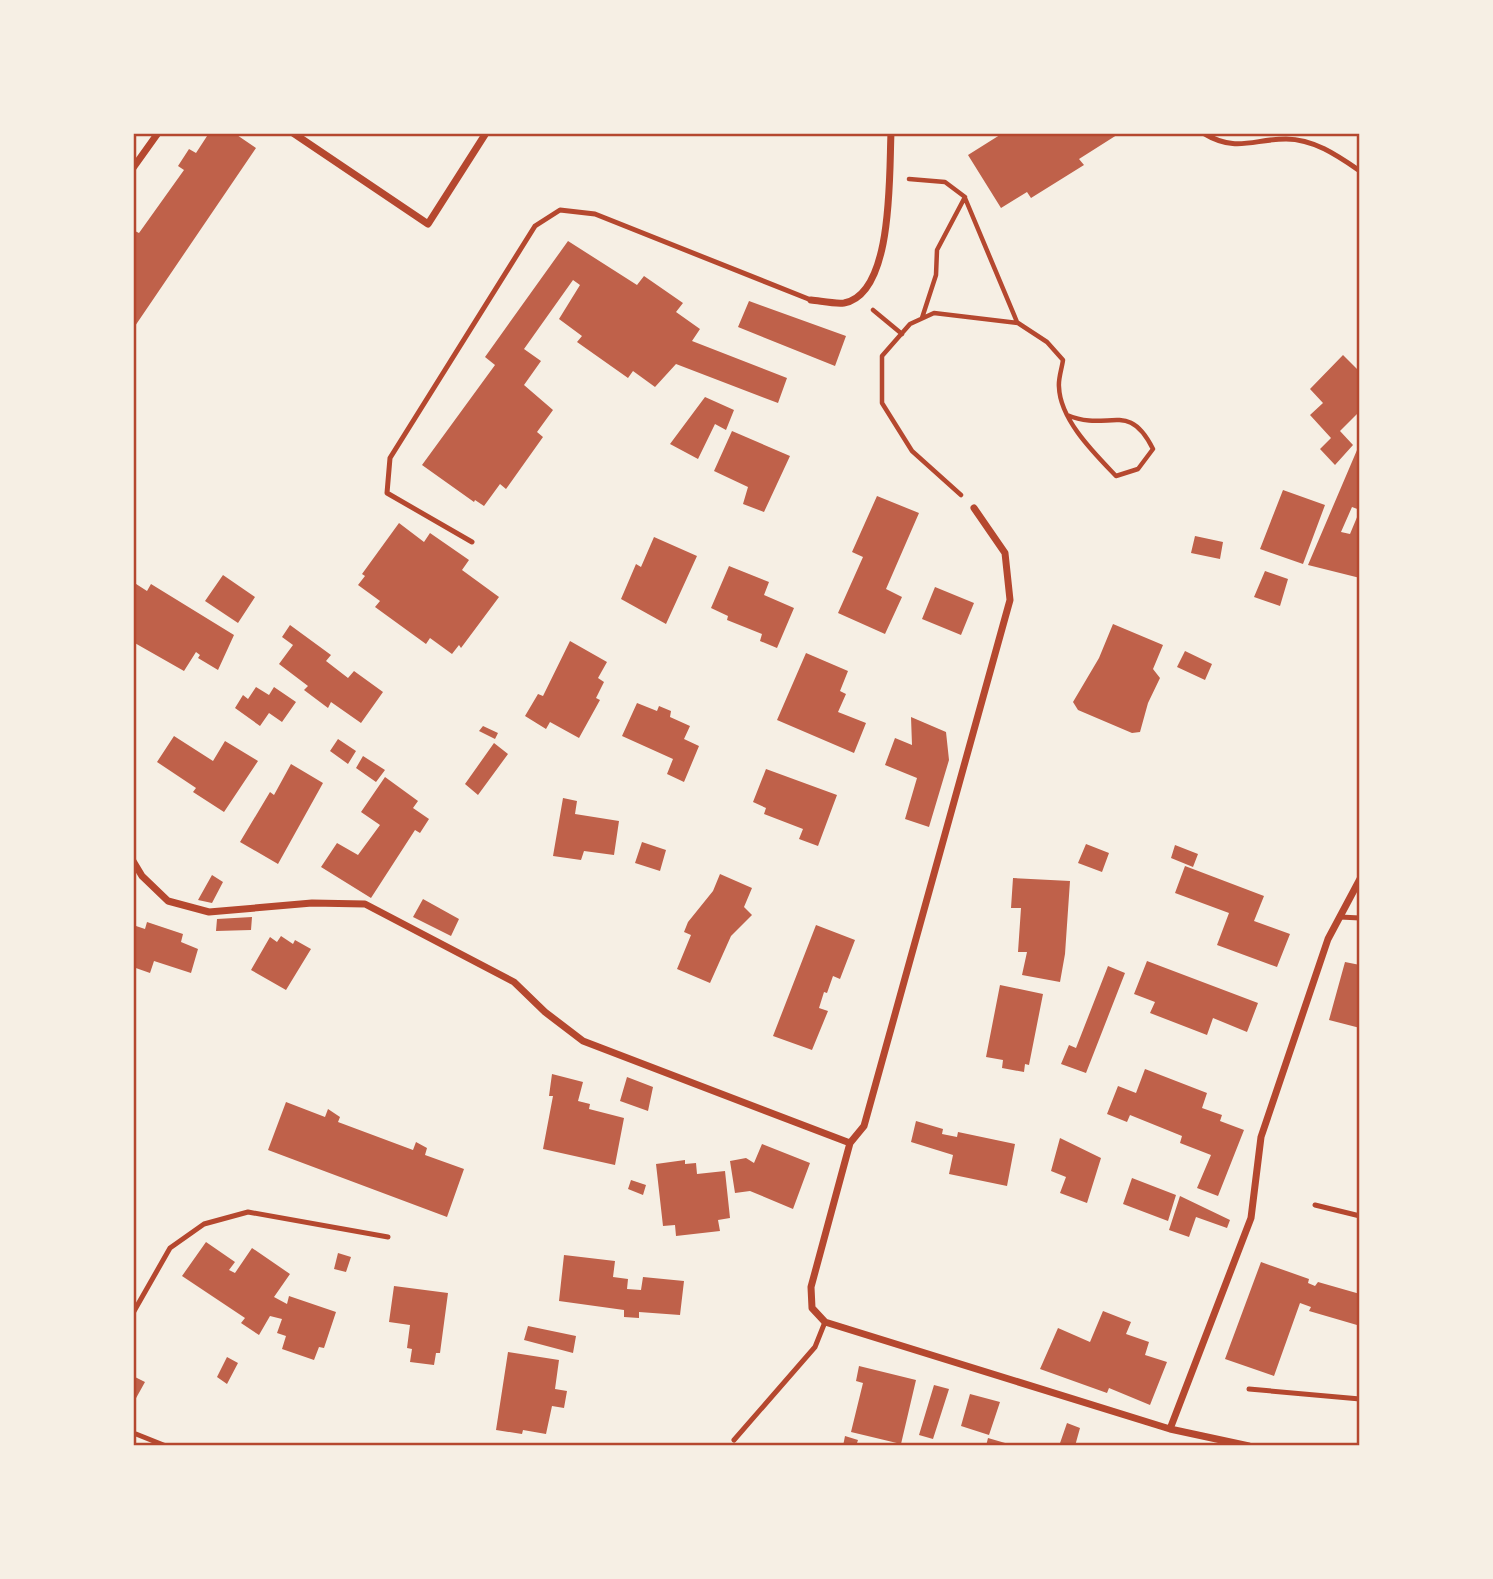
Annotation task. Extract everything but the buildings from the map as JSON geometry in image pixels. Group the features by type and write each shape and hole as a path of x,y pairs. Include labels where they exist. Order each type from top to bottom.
{"street":[{"path":"133,168 158,133"},
{"path":"293,133 428,224 486,133"},
{"path":"811,300 845,303 867,289 881,263 891,133"},
{"path":"974,508 1005,553 1010,600 864,1126 850,1143 811,1287 812,1308 825,1322 1170,1429 1249,1446"},
{"path":"133,861 142,876 168,901 209,912 312,903 365,904 514,982 545,1012 583,1041 850,1143"},
{"path":"1170,1429 1251,1218 1261,1136 1328,939 1360,879"}],"lane":[{"path":"1203,133 1214,140 1245,146 1288,139 1326,148 1360,171"},
{"path":"472,542 387,493 390,458 535,226 560,210 595,214 811,300"},
{"path":"1340,917 1360,918"},
{"path":"1315,1205 1360,1216"},
{"path":"133,1313 170,1248 204,1224 248,1212 388,1237"},
{"path":"734,1440 815,1347 825,1322"},
{"path":"1249,1389 1360,1399"},
{"path":"134,1436 166,1446"}],"path":[{"path":"889,181 920,178 945,182 965,197 1017,323"},
{"path":"922,318 936,275 937,250 965,197"},
{"path":"856,296 902,334"},
{"path":"974,508 912,451 883,403 883,356 910,324 934,313 1017,323 1047,342 1063,359 1059,388 1067,415 1098,457 1116,476 1138,469 1153,449 1143,430 1124,419 1085,423 1067,415"}]}
